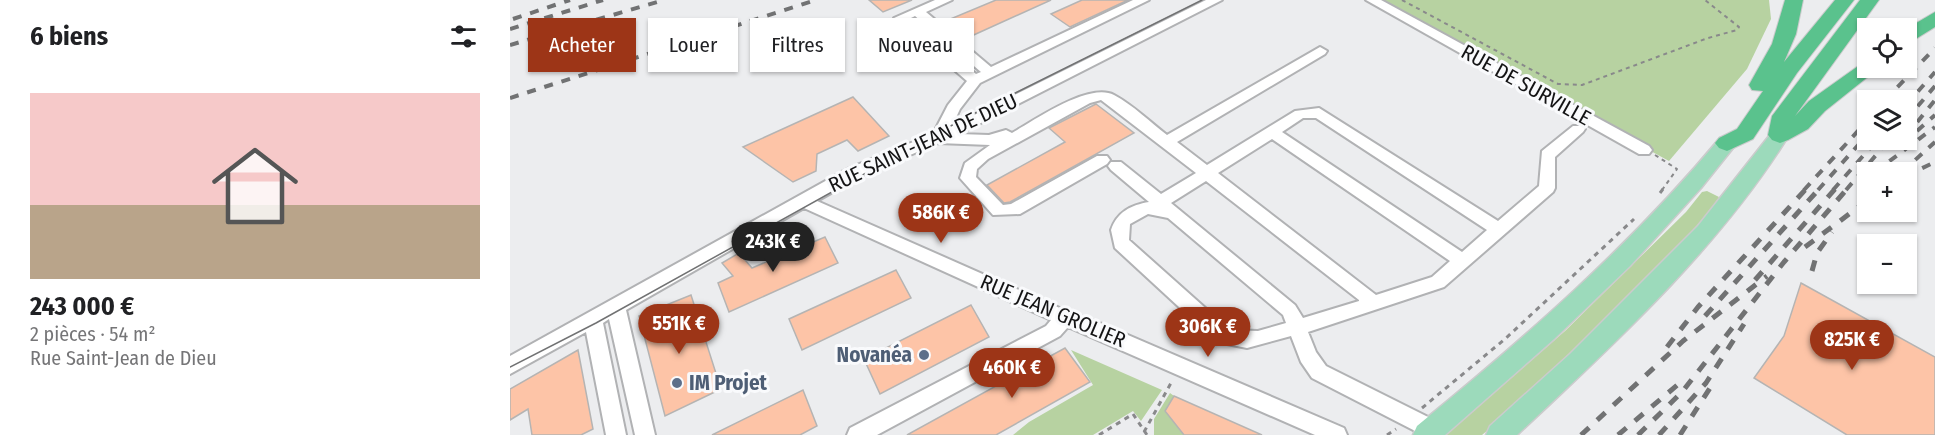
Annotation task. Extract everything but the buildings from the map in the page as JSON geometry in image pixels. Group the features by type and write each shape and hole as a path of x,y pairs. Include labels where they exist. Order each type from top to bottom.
{"highway":[{"path":"1727,143 1785,40 1792,20 1794,0"},
{"path":"1727,143 1745,134 1789,69 1845,0"},
{"path":"1780,135 1783,116 1870,0"},
{"path":"1917,31 1935,18"},
{"path":"1780,135 1800,124 1816,106 1857,76"}],"main road":[{"path":"1499,435 1580,362 1706,232 1732,201 1780,135"},
{"path":"1429,432 1547,331 1629,252 1668,214 1727,143"}],"street":[{"path":"946,0 900,18 975,80"},
{"path":"1046,120 989,140 938,138 952,108 975,80 1143,0"},
{"name":"RUE SAINT-JEAN DE DIEU","path":"510,366 853,173 938,138 1216,0"},
{"name":"RUE DE SURVILLE","path":"1372,0 1644,150"},
{"path":"917,11 990,73"},
{"path":"1166,142 1320,51"},
{"path":"1373,304 1365,295 1109,98 1101,96 1086,99 983,155 970,168 968,178 999,211 1014,210 1109,163 1176,214 1289,310 1299,325 1299,337 1307,359 1319,372 1409,418 1429,432"},
{"path":"1161,202 1305,112 1319,113 1500,230"},
{"path":"1176,214 1147,208 1135,212 1125,218 1119,227 1118,236 1121,243 1212,326 1236,341 1248,342 1299,325 1316,323 1438,282 1464,262 1547,188 1547,155 1578,129"},
{"path":"1272,132 1464,262"},
{"name":"RUE JEAN GROLIER","path":"802,201 1064,318 1093,328 1337,435"},
{"path":"616,308 645,435"},
{"path":"857,435 1053,331 1064,318"},
{"path":"593,320 616,435"}],"path":[{"path":"1402,0 1558,84 1569,86 1582,85 1708,38 1737,30 1739,27 1736,22 1705,0"},
{"path":"1644,150 1676,167 1677,171 1655,199"},
{"path":"1387,435 1505,339 1640,214"},
{"path":"1099,435 1132,414 1145,433 1171,383"}],"green space":[{"path":"1374,0 1769,0 1771,19 1747,69 1669,161"},
{"path":"1707,191 1719,197 1710,211 1672,253 1507,414 1482,435 1446,435 1565,331 1686,212 1702,192"},
{"path":"1071,350 1162,390 1141,421 1133,411 1093,435 1013,435 1029,422 1093,385"},
{"path":"1170,393 1174,396 1166,411 1184,435 1154,435 1154,419"}],"tram line":[{"path":"510,367 596,323 965,118 1202,0"}],"railway":[{"path":"513,19 570,0"},
{"path":"510,29 603,0"},
{"path":"510,45 664,0"},
{"path":"510,98 816,0"},
{"path":"1895,90 1935,48"},
{"path":"1917,92 1935,72"},
{"path":"1917,107 1935,86"},
{"path":"1917,122 1935,100"},
{"path":"1917,131 1935,115"},
{"path":"1888,162 1935,127"},
{"path":"1804,190 1857,132"},
{"path":"1913,162 1935,142"},
{"path":"1818,190 1857,146"},
{"path":"1833,190 1868,150"},
{"path":"1846,190 1880,150"},
{"path":"1917,171 1935,162"},
{"path":"1667,347 1698,307 1806,189"},
{"path":"1705,316 1819,189"},
{"path":"1755,280 1835,189"},
{"path":"1638,435 1682,392 1784,262 1847,189"},
{"path":"1805,247 1857,208"},
{"path":"1812,271 1817,253 1832,232"},
{"path":"1581,435 1683,341 1767,276"},
{"path":"1659,435 1706,383 1744,324"},
{"path":"1618,435 1681,382"},
{"path":"1680,435 1710,388"}],"place":[{"name":"Novanéa","path":"924,355"},
{"name":"IM Projet","path":"677,383"}]}
